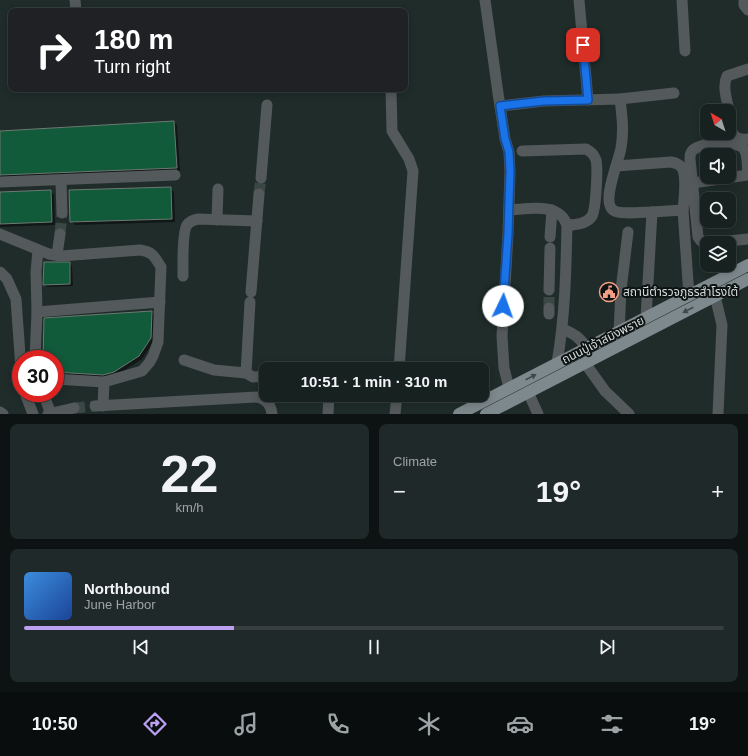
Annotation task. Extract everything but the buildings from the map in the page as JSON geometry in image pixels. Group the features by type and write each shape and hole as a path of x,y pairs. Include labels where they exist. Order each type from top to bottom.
{"main road":[{"name":"ถนนปู่เจ้าสมิงพราย","path":"459,414 512,393 528,392 584,363 646,318 748,265"},
{"name":"ถนนปู่เจ้าสมิงพราย","path":"486,414 512,393 557,363 586,348 715,296 748,279"}],"street":[{"path":"485,0 505,139 509,152 509,210 502,336 504,368 512,393"},
{"path":"579,0 588,100"},
{"path":"682,0 685,51"},
{"path":"744,0 744,5 748,10"},
{"path":"727,104 725,86 727,76 748,69"},
{"path":"391,92 392,131 409,158 413,171 399,362"},
{"path":"500,106 544,101 620,99 674,93"},
{"path":"620,99 623,122 621,149 610,189 609,205 617,212 683,210"},
{"path":"260,178 267,105"},
{"path":"736,137 748,139"},
{"path":"693,183 748,174 744,149 739,145 724,143 699,146 691,153 690,159 698,237 700,240"},
{"path":"522,151 586,149 591,152 597,165 596,202 593,215 586,222 567,225"},
{"path":"616,166 672,162 678,163 682,168 684,175 683,210 689,296"},
{"path":"0,182 175,175"},
{"path":"61,180 62,213"},
{"path":"217,220 218,189"},
{"path":"246,373 250,297 259,194"},
{"path":"509,210 548,208 559,212 565,218 567,225 565,299 563,329 557,363"},
{"path":"549,290 552,210"},
{"path":"646,318 652,212"},
{"path":"183,276 184,234 186,226 191,221 198,219 257,221"},
{"path":"623,334 621,290 628,232"},
{"path":"0,234 38,250 58,255 140,250 149,252 155,257 161,267 158,342 149,363 142,371 104,382 64,380"},
{"path":"58,255 60,234"},
{"path":"736,240 748,239"},
{"path":"35,350 37,312 36,272 38,250"},
{"path":"0,272 7,279 16,298 20,350"},
{"path":"715,296 722,325 718,414"},
{"path":"37,312 160,302"},
{"path":"563,329 575,334 586,348"},
{"path":"184,360 214,370 246,373 253,377 259,377"},
{"path":"584,363 605,390 629,414"},
{"path":"104,382 99,406 120,409 258,397 264,399 269,404 272,414"},
{"path":"528,392 538,414"},
{"path":"28,402 33,414"},
{"path":"46,402 49,414 74,408"},
{"path":"328,414 329,402"},
{"path":"395,414 396,402"}],"tunnel":[{"path":"259,194 261,178"},
{"path":"60,234 62,213"},
{"path":"549,290 549,308"},
{"path":"74,408 95,406"}],"place":[{"name":"สถานีตำรวจภูธรสำโรงใต้","path":"609,292"}],"route":[{"path":"503,306 508,234 510,171 509,152 505,139 500,106 544,101 588,100 583,45"}]}
